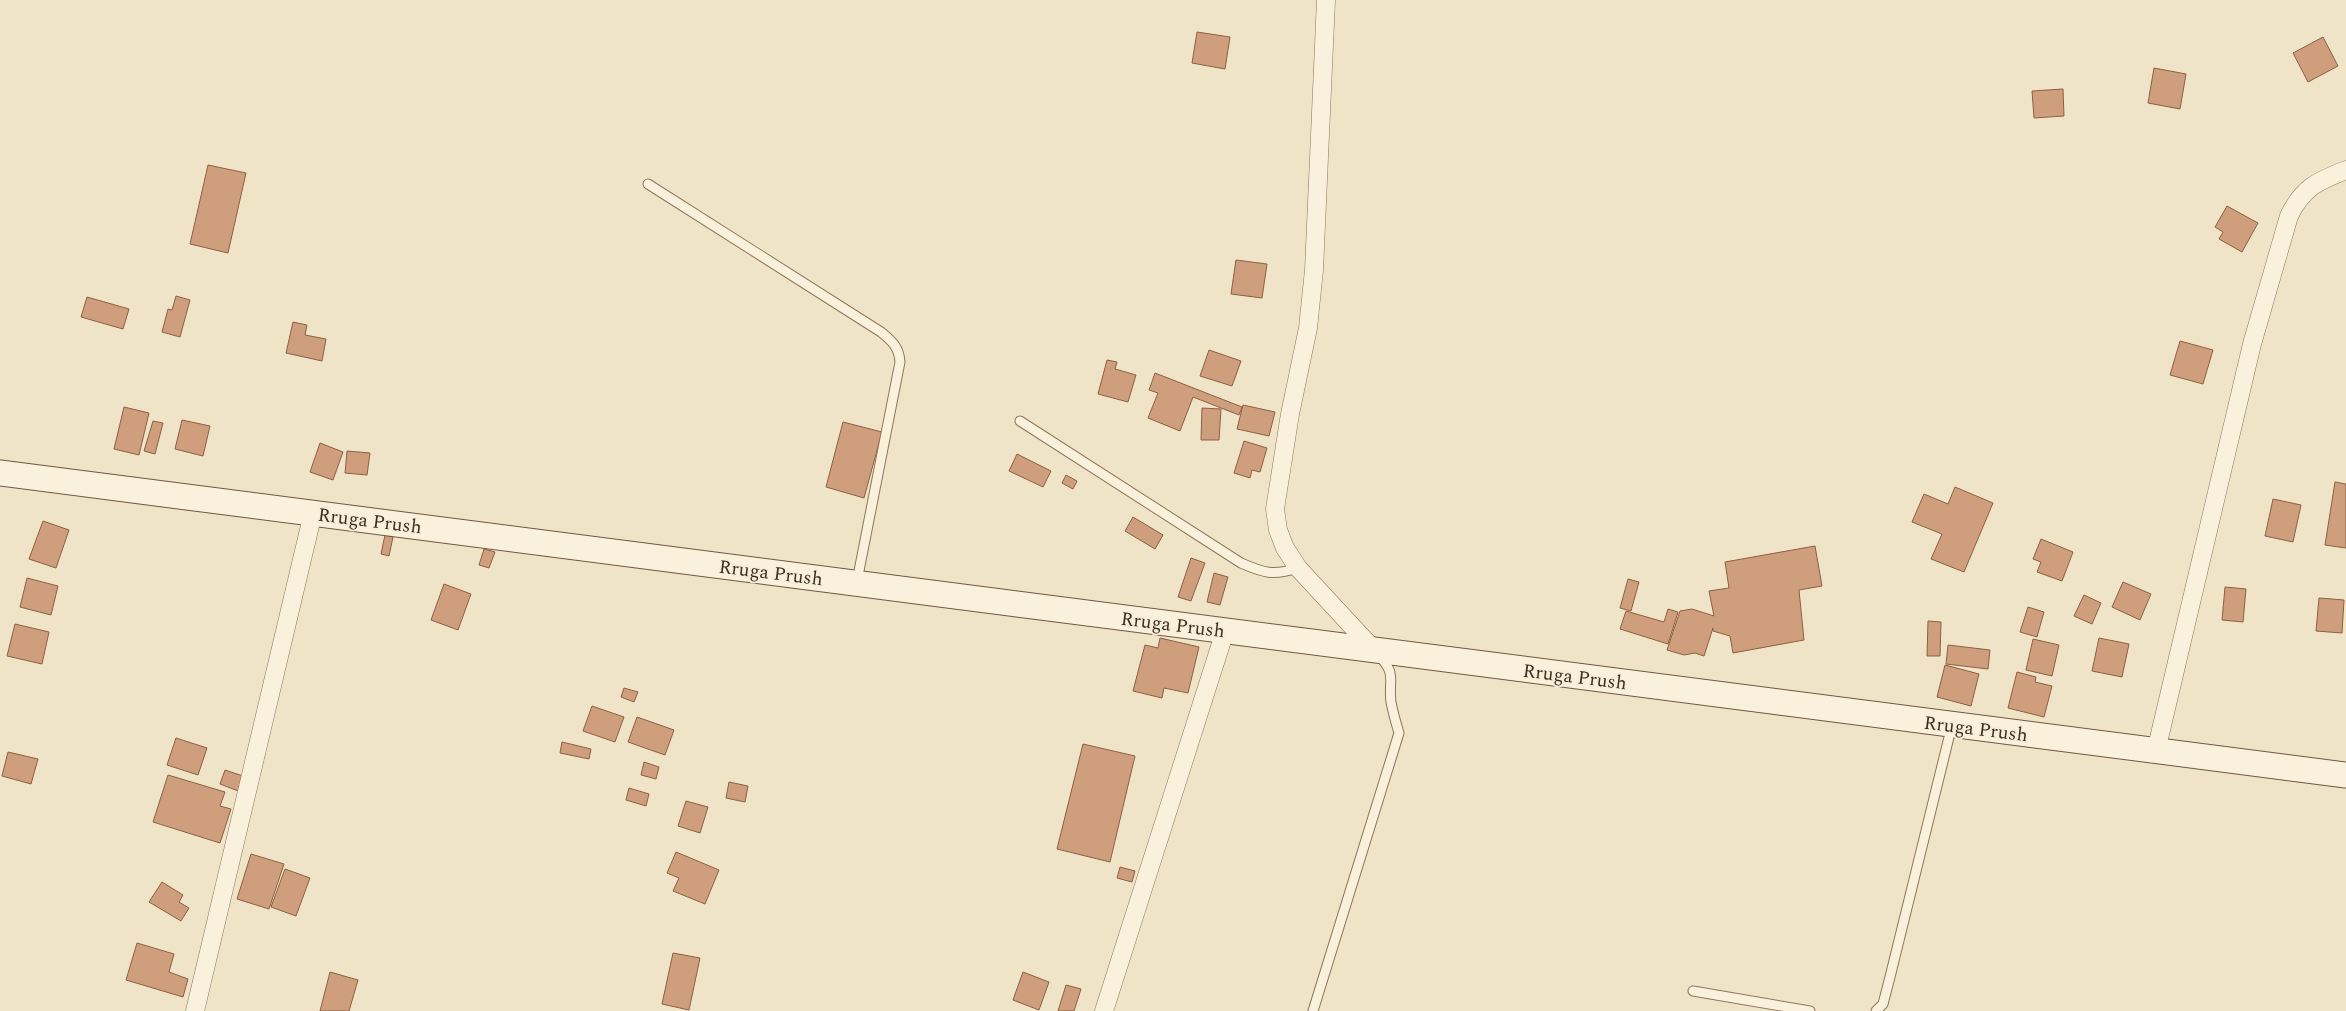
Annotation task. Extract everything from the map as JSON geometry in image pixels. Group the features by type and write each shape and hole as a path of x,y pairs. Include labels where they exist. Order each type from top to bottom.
{"street":[{"path":"1326,0 1314,270 1308,328 1290,414 1276,509 1278,530 1285,548 1298,568 1374,650"},
{"path":"2156,751 2250,353 2289,216 2297,200 2312,184 2346,170"},
{"name":"Rruga Prush","path":"0,473 2346,775"},
{"path":"195,1011 313,513"},
{"path":"1104,1011 1225,631"}],"lane":[{"path":"648,184 881,332 892,341 899,352 900,362 856,583"},
{"path":"1020,420 1241,563 1262,572 1279,574 1298,568"},
{"path":"1313,1011 1399,733 1390,699 1392,677 1388,664 1374,650"},
{"path":"1876,1011 1883,1004 1952,725"},
{"path":"1694,991 1810,1011"}],"building":[{"path":"1197,32 1230,37 1225,69 1192,63"},
{"path":"2323,37 2338,66 2308,82 2293,53"},
{"path":"2154,68 2186,74 2180,109 2148,103"},
{"path":"2063,89 2064,116 2034,118 2032,91"},
{"path":"208,165 246,173 228,253 190,244"},
{"path":"2227,206 2258,223 2242,252 2219,239 2223,232 2215,227"},
{"path":"1236,260 1267,264 1262,298 1231,294"},
{"path":"176,296 190,300 180,337 162,332 168,309 172,310"},
{"path":"87,297 129,309 123,329 81,317"},
{"path":"293,322 307,325 305,335 326,339 322,361 286,353"},
{"path":"2180,341 2213,350 2203,384 2170,375"},
{"path":"1209,350 1241,361 1232,386 1200,376"},
{"path":"1107,360 1117,362 1115,369 1136,375 1128,402 1098,394"},
{"path":"1155,373 1242,407 1239,415 1193,397 1180,431 1148,418 1158,393 1149,390"},
{"path":"1243,405 1275,412 1269,436 1237,429"},
{"path":"124,407 149,413 139,455 114,449"},
{"path":"1202,408 1221,409 1219,440 1201,440"},
{"path":"182,420 210,426 203,456 175,449"},
{"path":"153,421 163,423 155,454 144,451"},
{"path":"843,422 882,432 864,498 826,487"},
{"path":"1244,441 1267,448 1260,472 1252,470 1250,478 1234,473"},
{"path":"320,443 343,452 333,480 310,472"},
{"path":"347,451 370,453 367,475 345,473"},
{"path":"1017,454 1051,471 1043,487 1009,471"},
{"path":"1066,475 1077,481 1073,489 1062,483"},
{"path":"2335,482 2346,484 2346,548 2325,545"},
{"path":"1955,487 1993,503 1964,572 1931,559 1942,534 1912,522 1924,494 1948,504"},
{"path":"2273,499 2301,505 2293,542 2265,536"},
{"path":"1133,517 1163,535 1155,549 1125,531"},
{"path":"43,521 69,530 56,568 29,559"},
{"path":"385,535 393,537 389,556 381,554"},
{"path":"2041,539 2073,552 2062,581 2037,572 2041,562 2033,559"},
{"path":"1815,546 1822,586 1799,590 1804,640 1733,653 1730,636 1713,631 1713,628 1704,656 1695,653 1684,655 1667,650 1680,611 1692,609 1714,616 1709,591 1729,588 1725,562"},
{"path":"484,549 495,552 489,568 479,565"},
{"path":"1191,558 1205,563 1191,601 1178,597"},
{"path":"1214,573 1228,577 1220,605 1207,602"},
{"path":"27,578 58,586 51,615 20,607"},
{"path":"1628,579 1639,582 1631,611 1620,608"},
{"path":"2123,582 2151,594 2140,620 2112,607"},
{"path":"444,584 471,594 458,630 431,620"},
{"path":"2225,587 2246,589 2243,622 2222,620"},
{"path":"2084,595 2101,603 2092,624 2074,616"},
{"path":"2319,598 2344,600 2342,633 2316,631"},
{"path":"2028,607 2044,612 2037,637 2020,632"},
{"path":"1668,609 1678,612 1668,644 1620,629 1626,611 1664,622"},
{"path":"1928,621 1941,622 1940,656 1927,656"},
{"path":"15,624 49,632 42,664 7,656"},
{"path":"1160,638 1199,647 1188,693 1164,688 1162,698 1133,691 1145,645 1158,648"},
{"path":"2099,638 2129,644 2122,677 2092,671"},
{"path":"2033,639 2059,645 2052,676 2026,670"},
{"path":"1948,645 1990,650 1988,669 1946,664"},
{"path":"1945,665 1979,674 1971,706 1937,697"},
{"path":"2017,672 2036,677 2035,682 2052,686 2044,717 2008,708"},
{"path":"624,688 638,692 634,702 621,697"},
{"path":"592,706 624,717 615,742 583,731"},
{"path":"637,717 674,730 665,755 628,742"},
{"path":"176,738 207,748 198,775 167,765"},
{"path":"562,742 591,749 589,759 560,753"},
{"path":"1083,744 1135,756 1110,862 1057,849"},
{"path":"8,752 38,759 31,784 2,776"},
{"path":"644,762 659,767 656,779 641,775"},
{"path":"225,770 246,777 241,792 220,784"},
{"path":"168,775 225,792 220,806 231,809 220,843 153,822"},
{"path":"729,782 748,786 745,802 726,798"},
{"path":"629,788 649,794 646,806 626,800"},
{"path":"686,801 708,807 700,833 678,826"},
{"path":"676,852 719,870 705,904 673,891 679,878 667,873"},
{"path":"251,854 284,864 269,909 237,899"},
{"path":"1120,867 1135,871 1132,882 1117,878"},
{"path":"285,869 310,878 296,916 271,907"},
{"path":"162,882 183,895 179,902 189,908 181,921 149,902"},
{"path":"137,943 174,954 169,972 188,979 183,997 126,980"},
{"path":"673,953 700,958 689,1010 662,1004"},
{"path":"330,972 358,980 349,1011 320,1011"},
{"path":"1023,972 1049,982 1039,1010 1013,1000"},
{"path":"1066,985 1081,989 1074,1011 1058,1011"}]}
